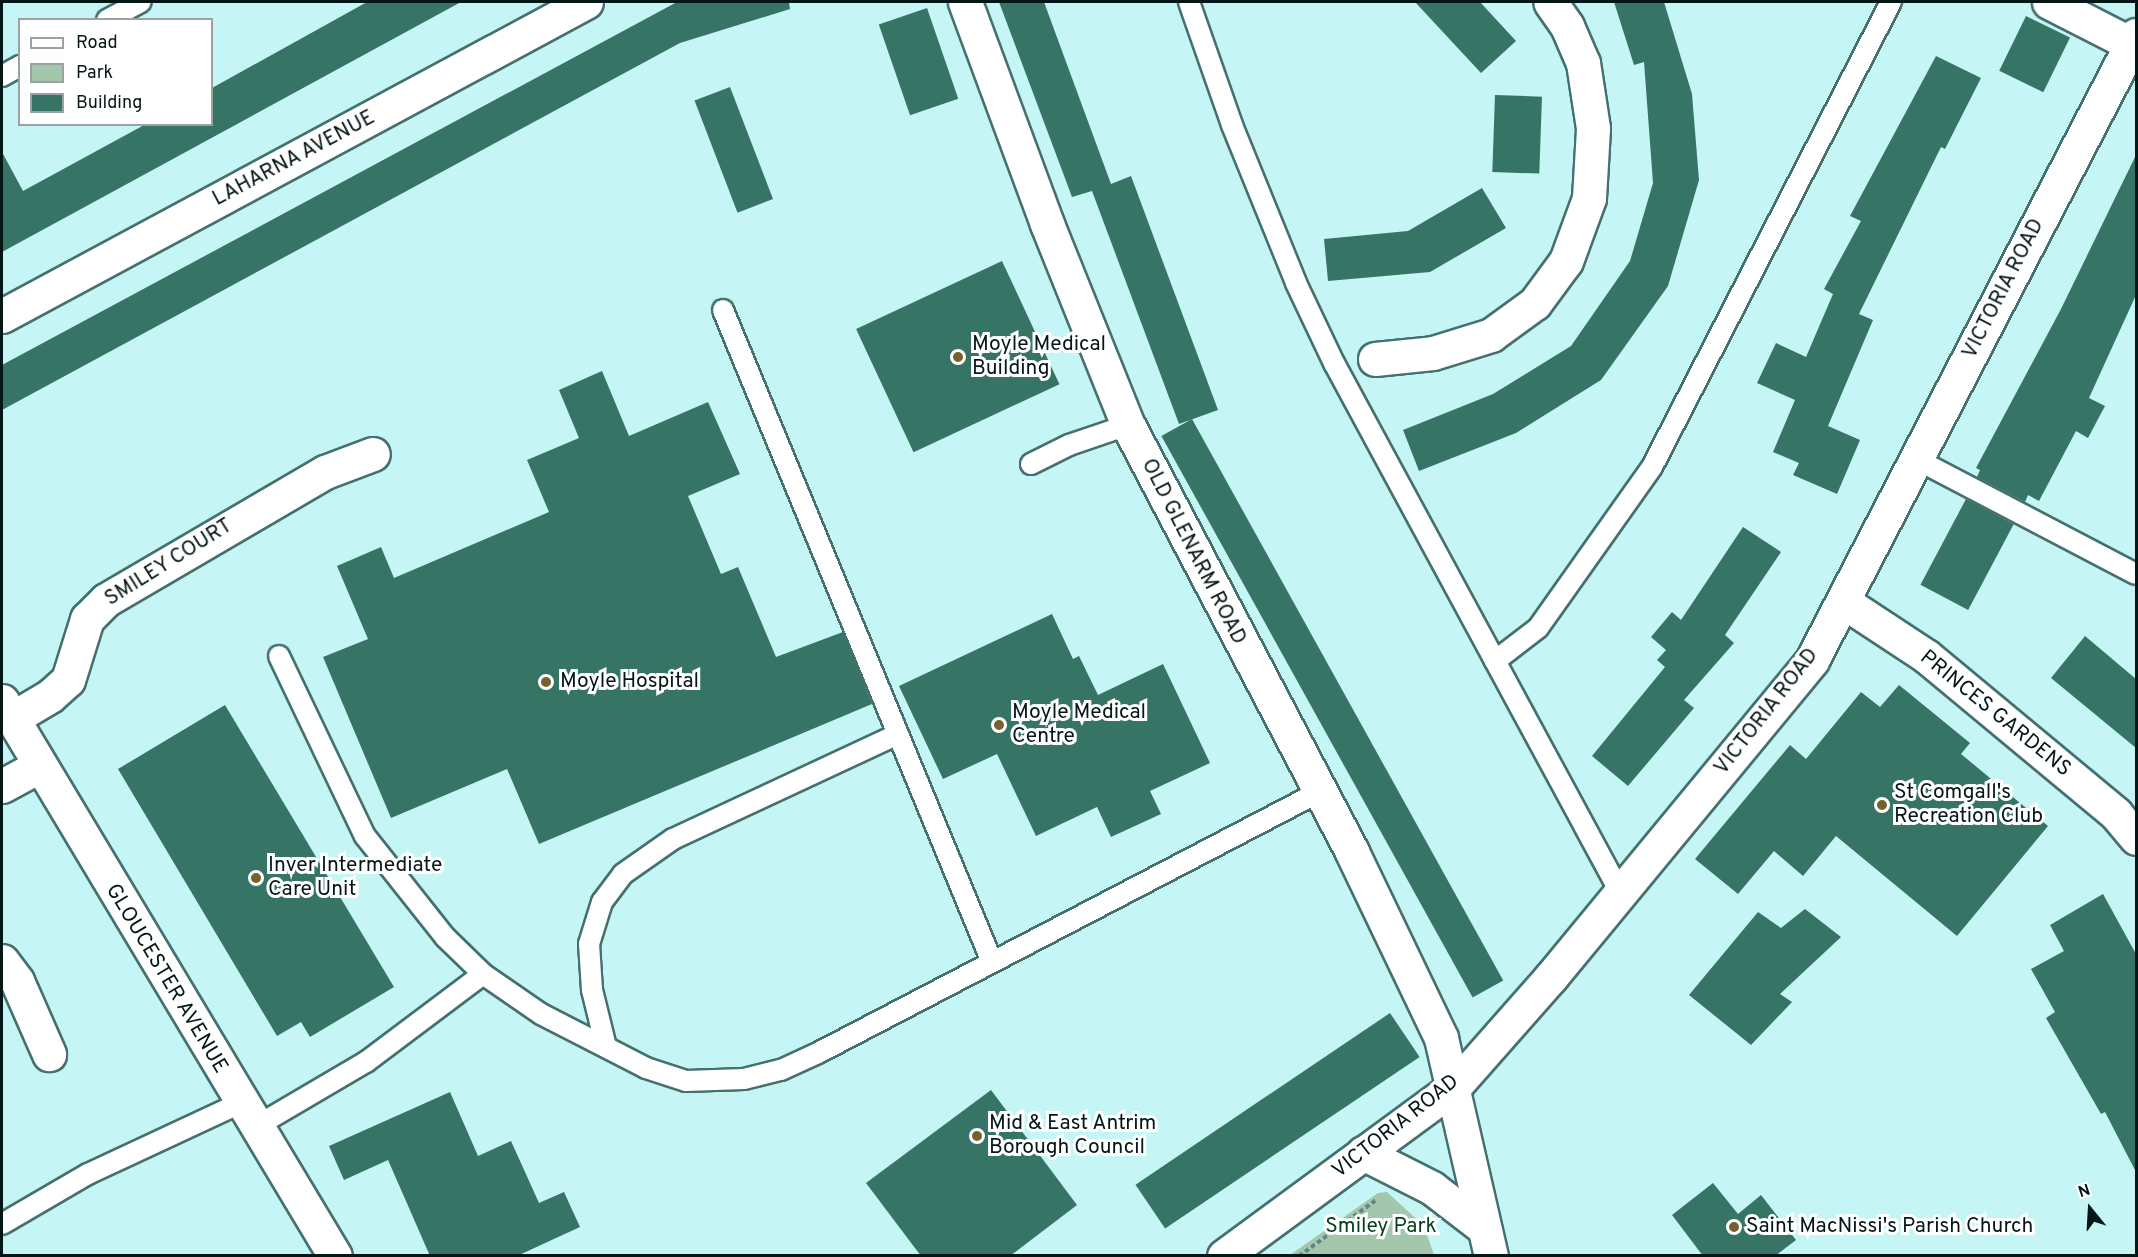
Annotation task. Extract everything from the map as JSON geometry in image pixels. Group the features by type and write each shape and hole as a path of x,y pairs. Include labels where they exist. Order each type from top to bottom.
{"street":[{"name":"LAHARNA AVENUE","path":"2,316 586,2"},
{"name":"OLD GLENARM ROAD","path":"965,2 1047,224 1128,425 1319,792 1440,1038 1454,1087 1487,1242"},
{"path":"1375,359 1432,352 1491,335 1535,303 1566,261 1589,198 1593,128 1583,63 1567,26 1550,2"},
{"path":"2049,2 2134,39"},
{"name":"VICTORIA ROAD","path":"1224,1256 1454,1087 1620,892 1812,660 2134,39"},
{"name":"SMILEY COURT","path":"7,710 50,696 68,680 87,619 106,600 325,472 373,454"},
{"name":"PRINCES GARDENS","path":"1844,602 1926,656 2116,814 2136,838"},
{"name":"GLOUCESTER AVENUE","path":"7,710 247,1115 335,1256"},
{"path":"2,786 39,766"},
{"path":"2,961 17,981 49,1054"},
{"path":"1363,1153 1432,1188 1487,1242"}],"lane":[{"path":"111,18 141,2"},
{"path":"1189,2 1232,124 1296,283 1350,396 1620,892"},
{"path":"1495,661 1542,623 1652,466 1891,2"},
{"path":"2,76 18,67"},
{"path":"723,310 992,962"},
{"path":"1031,464 1069,445 1128,425"},
{"path":"1916,459 2136,574"},
{"path":"279,657 365,836 417,906 483,974 541,1014 646,1068 686,1081 744,1079 781,1070 818,1053 1319,792"},
{"path":"606,1047 592,990 588,944 602,902 622,874 673,839 898,734"},
{"path":"2,1224 88,1174 247,1115 366,1062 483,974"}],"path":[{"path":"1299,1256 1378,1198"}],"green space":[{"name":"Smiley Park","path":"1387,1192 1424,1226 1434,1255 1290,1255 1378,1193"}],"building":[{"path":"367,2 461,2 2,252 2,152 23,191 142,126 213,126 213,87"},
{"path":"677,2 789,2 790,9 680,43 2,410 2,365"},
{"path":"999,2 1044,2 1111,184 1131,176 1218,410 1179,424 1092,191 1072,197"},
{"path":"1415,2 1480,2 1516,41 1481,73"},
{"path":"1614,2 1664,2 1692,94 1699,180 1668,286 1601,380 1516,433 1419,471 1403,430 1493,394 1571,346 1630,261 1653,183 1644,62 1634,65"},
{"path":"927,8 958,99 910,115 879,25"},
{"path":"2026,16 2070,37 2043,92 1999,71"},
{"path":"1936,56 1981,78 1945,149 1941,147 1859,314 1873,320 1828,426 1860,440 1837,494 1793,475 1799,463 1773,452 1795,400 1757,383 1776,343 1806,357 1833,294 1824,289 1861,221 1850,216"},
{"path":"730,87 773,199 738,213 695,101"},
{"path":"1495,95 1542,97 1539,174 1492,172"},
{"path":"2136,155 2136,295 2089,398 2105,406 2088,438 2076,431 2039,501 2028,495 2025,502 1977,477 1980,470 1976,468 2061,309"},
{"path":"1482,188 1506,228 1430,272 1328,281 1324,239 1408,231"},
{"name":"Moyle Medical Building","path":"1002,261 1059,384 914,452 856,329"},
{"path":"602,371 629,436 708,402 740,474 688,496 721,574 738,567 776,657 843,632 872,704 539,844 507,769 391,818 323,657 368,639 337,566 381,547 394,578 549,512 527,460 579,438 559,390"},
{"path":"1192,419 1503,981 1473,997 1161,436"},
{"path":"1966,499 2014,524 1968,610 1920,585"},
{"path":"1743,527 1781,552 1725,635 1734,643 1684,700 1694,708 1628,786 1592,756 1665,667 1657,660 1666,650 1651,637 1672,612 1681,620"},
{"name":"Moyle Medical Centre","path":"1052,614 1073,659 1079,656 1098,695 1163,664 1210,763 1150,791 1161,814 1111,837 1097,807 1036,836 997,754 943,779 899,686"},
{"path":"2085,636 2136,679 2136,748 2051,678"},
{"name":"St Comgall's Recreation Club","path":"1899,685 1970,743 1961,754 2048,826 1957,936 1836,836 1803,876 1774,851 1738,894 1695,859 1790,745 1806,759 1861,692 1880,707"},
{"name":"Inver Intermediate Care Unit","path":"225,705 394,987 310,1037 301,1022 277,1036 118,769"},
{"path":"2103,894 2136,954 2136,1172 2105,1112 2101,1114 2046,1018 2055,1012 2031,969 2064,951 2050,925"},
{"path":"1805,909 1841,937 1780,994 1792,1002 1751,1045 1689,995 1758,912 1781,928"},
{"path":"1390,1013 1420,1057 1165,1229 1135,1185"},
{"name":"Mid & East Antrim Borough Council","path":"991,1090 1077,1205 1010,1256 921,1256 866,1183"},
{"path":"450,1092 478,1156 511,1141 539,1203 564,1192 580,1227 517,1256 430,1256 388,1160 344,1180 329,1146"},
{"name":"Saint MacNissi's Parish Church","path":"1713,1183 1738,1214 1761,1195 1796,1240 1775,1256 1703,1256 1672,1215"}],"place":[{"name":"Moyle Medical Building","path":"958,357"},
{"name":"Moyle Hospital","path":"546,682"},
{"name":"Moyle Medical Centre","path":"999,725"},
{"name":"St Comgall's Recreation Club","path":"1882,805"},
{"name":"Inver Intermediate Care Unit","path":"256,878"},
{"name":"Mid & East Antrim Borough Council","path":"977,1136"},
{"name":"Saint MacNissi's Parish Church","path":"1734,1227"}]}
